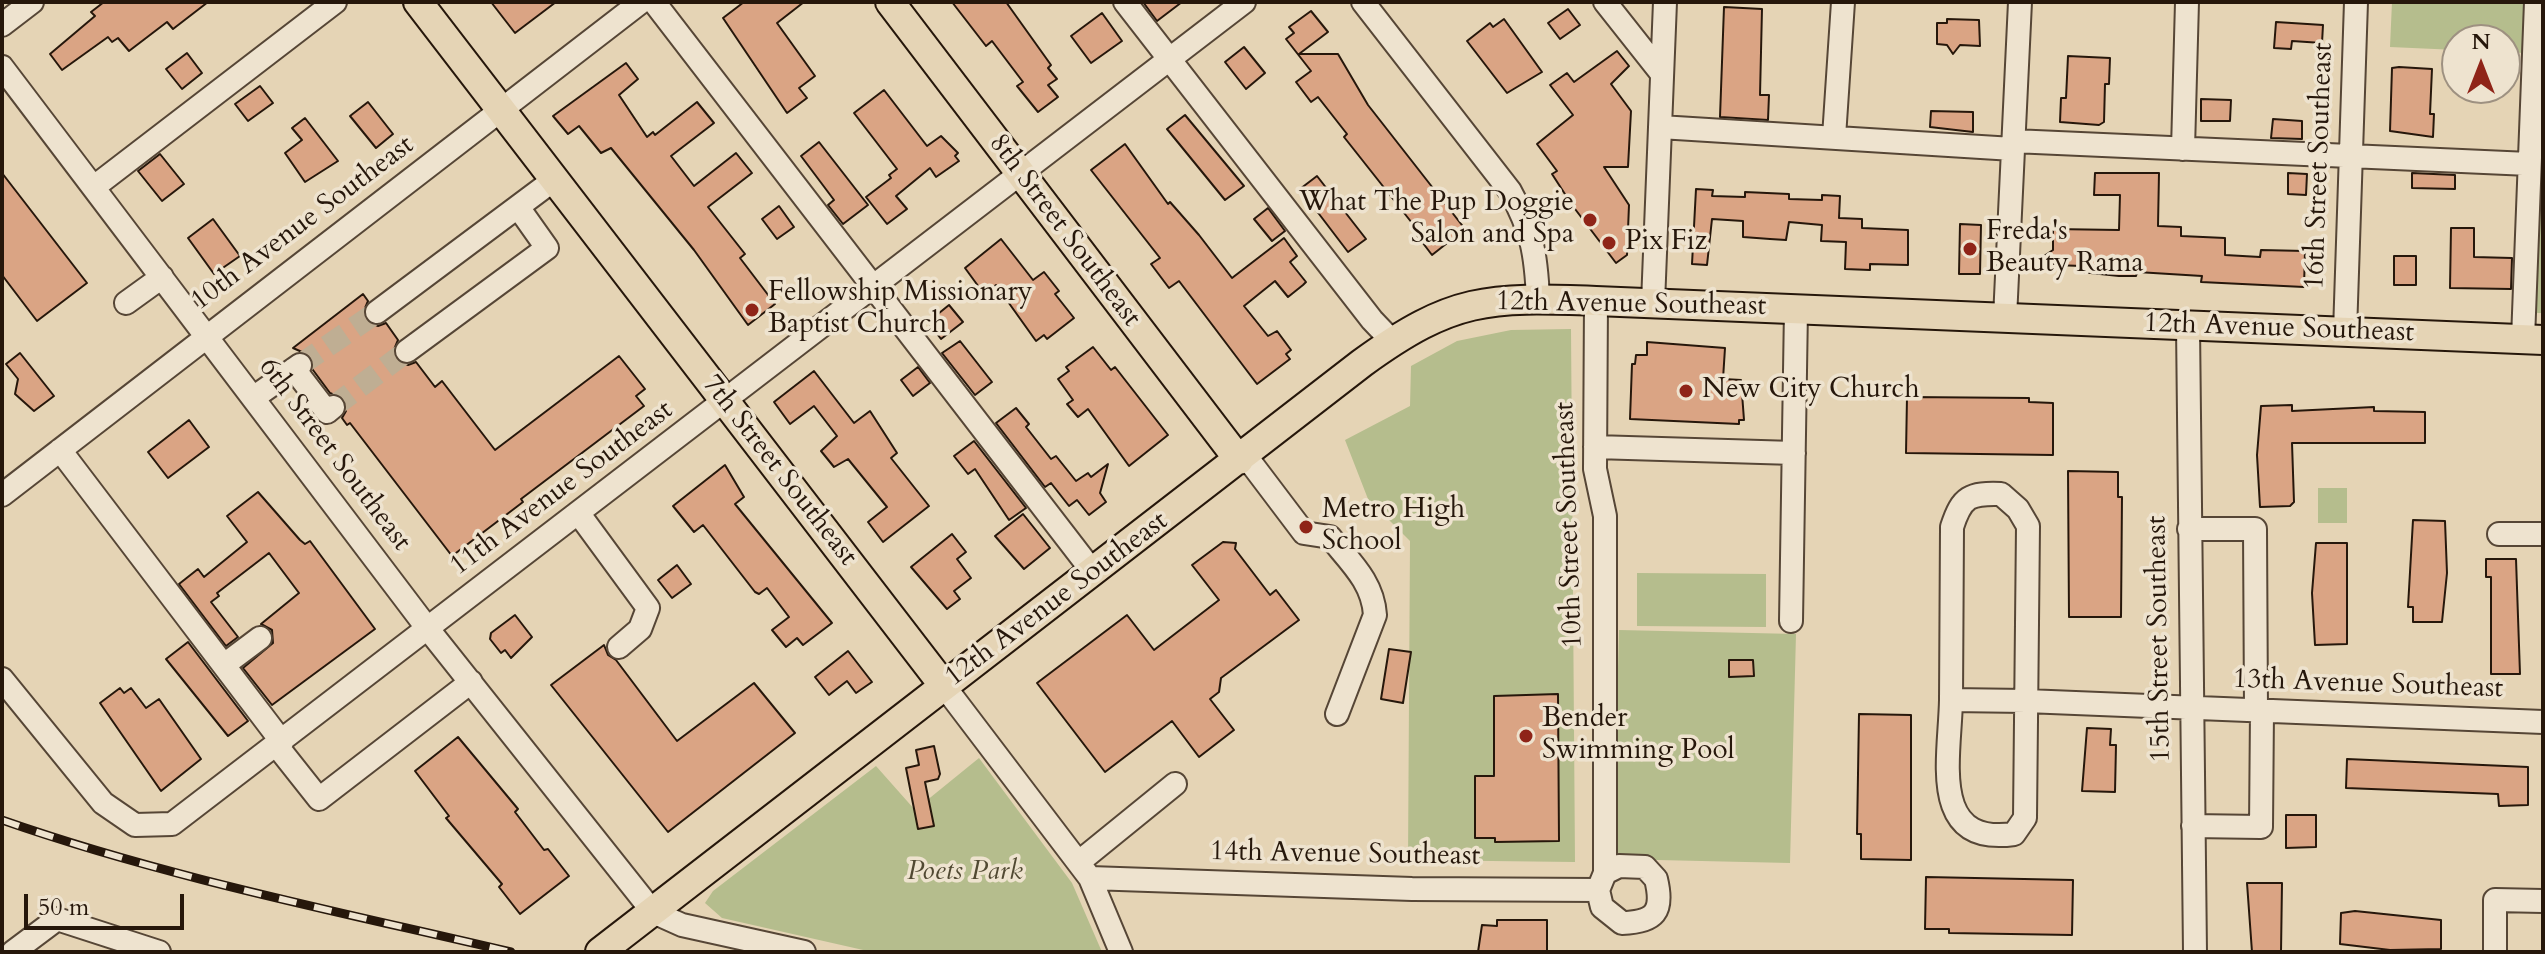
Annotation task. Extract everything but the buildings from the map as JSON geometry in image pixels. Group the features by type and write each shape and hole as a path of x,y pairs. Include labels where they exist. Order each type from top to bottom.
{"main road":[{"name":"7th Street Southeast","path":"418,2 944,686"},
{"name":"8th Street Southeast","path":"890,2 1242,458"},
{"name":"12th Avenue Southeast","path":"600,952 1392,341 1438,315 1463,306 1486,301 1538,299 2533,340"}],"street":[{"path":"2,25 32,2"},
{"path":"94,187 335,2"},
{"name":"10th Avenue Southeast","path":"2,495 641,2"},
{"path":"654,2 1093,572"},
{"path":"1125,2 1372,320 1392,341"},
{"name":"11th Avenue Southeast","path":"2,679 103,803 135,825 172,824 1244,2"},
{"path":"1363,2 1510,191 1528,222 1536,250 1538,299"},
{"path":"1605,2 1662,74"},
{"path":"1653,303 1665,2"},
{"path":"1834,137 1843,2"},
{"path":"2005,318 2020,2"},
{"path":"2183,149 2187,2"},
{"name":"16th Street Southeast","path":"2345,332 2356,2"},
{"path":"2533,340 2529,164 2536,2"},
{"name":"6th Street Southeast","path":"2,67 428,629 653,912"},
{"path":"1660,127 2013,145 2529,164"},
{"path":"377,312 555,179"},
{"path":"407,351 547,248 518,207"},
{"path":"126,303 162,277"},
{"name":"10th Street Southeast","path":"1596,301 1595,469 1605,516 1601,881"},
{"path":"1791,621 1796,309"},
{"name":"15th Street Southeast","path":"2188,326 2195,952"},
{"path":"253,398 297,367 327,412 333,407"},
{"path":"1595,447 1794,453"},
{"path":"60,450 224,665 319,799 471,682"},
{"path":"1242,458 1304,533 1330,537 1366,581 1374,599 1375,615 1337,714"},
{"path":"1976,493 2001,494 2018,509 2028,526 2025,818 2014,834 1993,837 1968,831 1956,817 1949,796 1951,700 1952,527 1959,507 1976,493"},
{"path":"579,514 648,608 640,629 619,647"},
{"path":"2189,529 2255,529 2261,827 2193,826"},
{"path":"2499,534 2543,534"},
{"path":"224,665 260,638"},
{"name":"7th Street Southeast","path":"944,686 1084,870 1121,952"},
{"name":"13th Avenue Southeast","path":"1951,700 2543,722"},
{"path":"1084,870 1175,784"},
{"name":"14th Avenue Southeast","path":"1084,870 1412,889 1601,881"},
{"path":"2495,952 2495,900 2543,901"},
{"path":"653,912 682,925 804,952"},
{"path":"13,952 57,919 159,952"}],"green space":[{"path":"2392,2 2543,2 2543,54 2521,53 2521,24 2441,24 2441,49 2390,47"},
{"path":"2543,65 2543,313 2533,313"},
{"path":"1571,329 1575,862 1408,860 1410,541 1368,499 1345,440 1410,406 1411,366 1457,341 1511,330"},
{"path":"2318,488 2347,488 2347,523 2318,523"},
{"path":"1637,573 1766,574 1766,627 1637,626"},
{"path":"1619,630 1796,634 1790,863 1613,859"},
{"name":"Poets Park","path":"979,758 1072,883 1102,952 872,952 722,918 705,903 713,891 876,766 915,810"}],"tunnel":[{"path":"300,365 377,312"},
{"path":"333,407 407,351"}],"railway":[{"path":"2,820 191,877 511,952"}],"place":[{"name":"What The Pup Doggie Salon and Spa","path":"1590,220"},
{"name":"Pix Fiz","path":"1609,243"},
{"name":"Freda's Beauty Rama","path":"1970,249"},
{"name":"Fellowship Missionary Baptist Church","path":"752,310"},
{"name":"New City Church","path":"1686,391"},
{"name":"Metro High School","path":"1306,527"},
{"name":"Bender Swimming Pool","path":"1526,736"}]}
